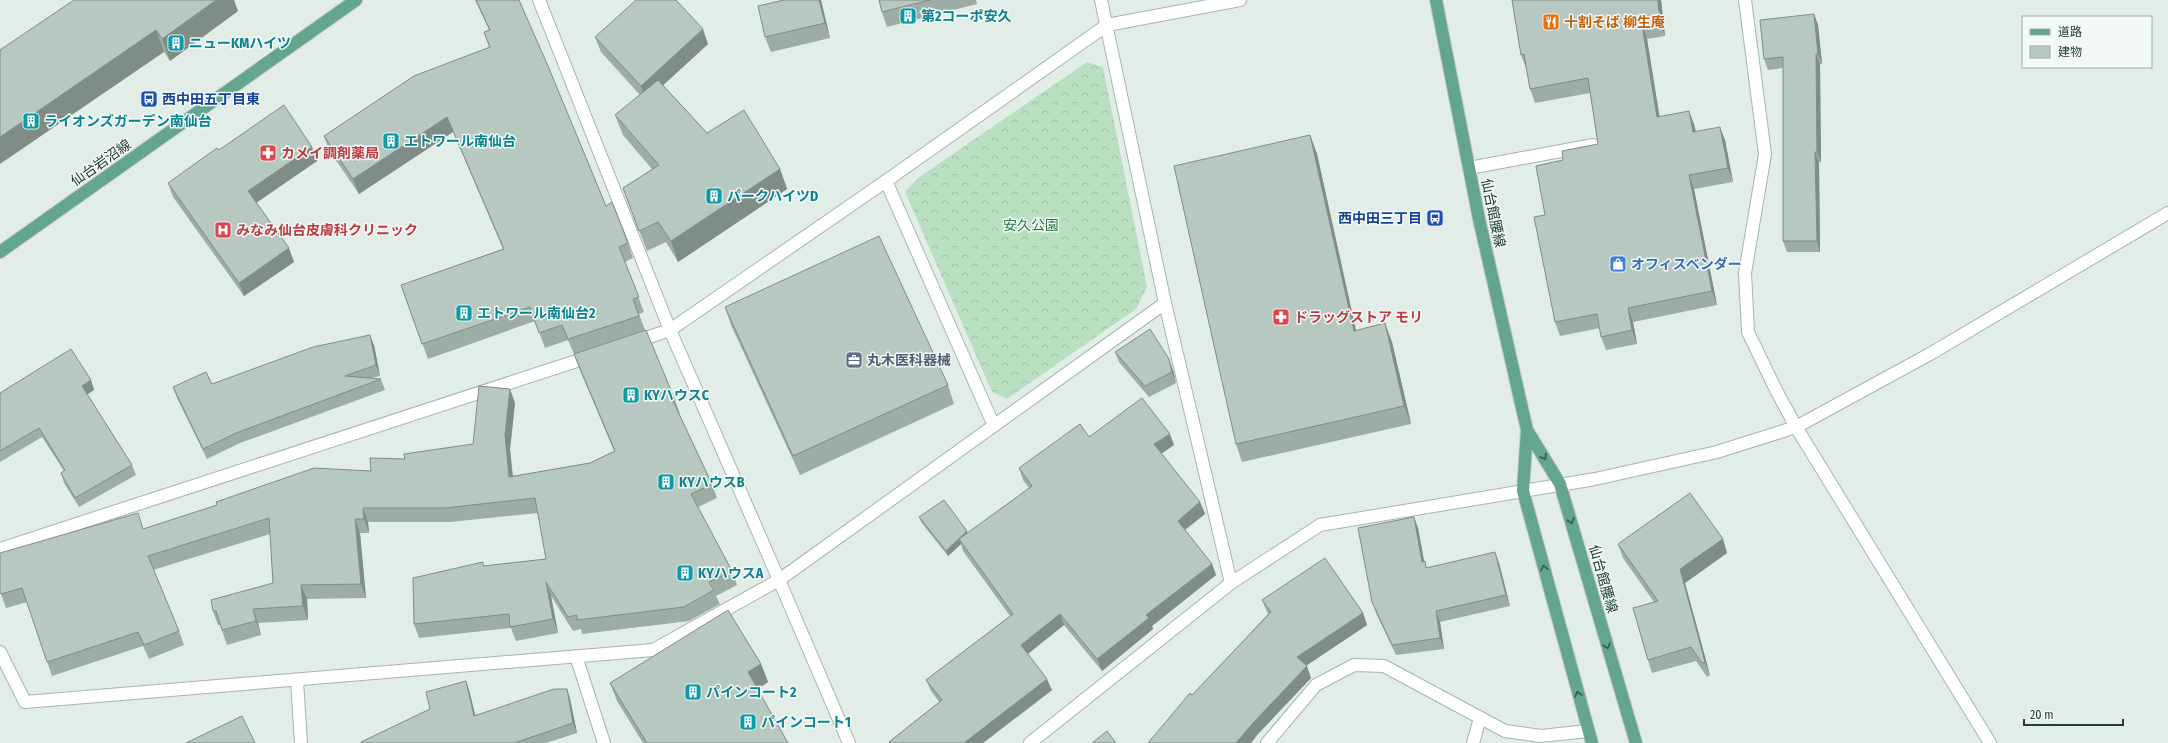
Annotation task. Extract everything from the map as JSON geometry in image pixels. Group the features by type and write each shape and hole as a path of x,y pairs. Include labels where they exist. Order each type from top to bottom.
{"main road":[{"name":"仙台岩沼線","path":"0,252 356,0"},
{"name":"仙台館腰線","path":"1436,0 1469,168 1527,430 1523,491 1590,737"},
{"name":"仙台館腰線","path":"1527,430 1560,484 1636,743"}],"street":[{"path":"539,0 670,330 780,580 848,743"},
{"path":"1101,0 1165,303 1231,583"},
{"path":"625,345 670,330 886,181 1107,25 1240,0"},
{"path":"1744,0 1765,154 1745,273 1748,332 1796,427 1990,743"},
{"path":"1469,168 1593,145"},
{"path":"886,181 994,426"},
{"path":"1030,743 1231,583 1320,524 1595,479 1717,452 1796,427 1930,354 2168,213"},
{"path":"0,652 25,702 296,681 653,650 780,580 1165,303"},
{"path":"0,549 602,352"},
{"path":"576,656 604,743"},
{"path":"1267,743 1316,685 1354,665 1384,666 1505,731 1541,736 1590,737"},
{"path":"296,681 301,743"},
{"path":"1473,743 1480,718"}],"green space":[{"name":"安久公園","path":"1087,62 1103,67 1147,287 1136,309 1007,399 992,392 905,192 918,178"}],"building":[{"path":"74,0 216,0 162,39 156,30 0,137 0,50"},
{"path":"476,0 519,0 606,206 612,202 628,243 619,247 639,297 633,299 639,316 568,339 562,325 539,333 530,307 422,344 401,285 504,249 447,117 353,179 324,136 414,76 490,47 484,32 490,30"},
{"path":"636,0 676,0 703,29 641,86 595,37"},
{"path":"784,0 819,0 825,23 765,37 758,6"},
{"path":"879,0 930,0 882,12"},
{"path":"1512,0 1658,0 1660,23 1642,25 1657,117 1689,111 1693,132 1720,127 1728,168 1689,175 1712,291 1628,308 1632,330 1601,337 1597,314 1555,322 1534,217 1545,215 1536,166 1563,160 1562,151 1598,144 1588,78 1530,89 1524,54 1521,55"},
{"path":"1814,14 1818,54 1816,54 1817,152 1815,152 1817,241 1783,241 1783,57 1764,59 1760,20"},
{"path":"658,80 707,133 744,110 780,169 671,241 658,222 639,231 623,188 659,165 615,115"},
{"path":"284,105 312,147 248,191 289,248 239,283 168,183 217,148 219,150"},
{"path":"1310,135 1354,331 1385,323 1404,406 1236,444 1174,166"},
{"path":"879,236 948,385 793,456 725,307"},
{"path":"1150,329 1169,359 1172,372 1145,386 1115,352"},
{"path":"646,330 675,400 673,401 712,484 691,494 732,571 709,582 714,590 684,607 577,620 577,615 568,617 546,582 553,619 510,627 509,614 414,624 413,578 483,562 483,566 546,559 535,498 445,508 363,508 364,519 355,519 361,584 301,585 303,606 253,609 256,621 222,630 216,611 213,611 211,600 273,583 269,518 148,556 179,631 144,645 138,632 47,662 22,588 1,594 0,553 138,513 143,529 217,505 216,502 314,468 371,471 370,458 405,459 404,454 473,444 479,386 510,389 505,435 509,477 590,463 615,451 574,354"},
{"path":"370,335 376,365 345,376 381,379 236,433 203,449 173,387 206,372 212,384 313,347"},
{"path":"71,349 91,380 82,386 132,465 75,498 61,473 65,470 39,428 0,451 0,393"},
{"path":"1142,398 1170,434 1154,444 1200,502 1178,521 1212,564 1146,615 1149,618 1097,659 1060,614 1021,645 1047,679 964,743 890,743 889,742 942,700 926,680 1013,614 959,539 1032,486 1019,468 1080,424 1089,437"},
{"path":"1690,493 1723,539 1680,569 1705,662 1702,663 1691,647 1648,660 1633,608 1658,601 1618,544"},
{"path":"944,500 967,531 946,551 919,517"},
{"path":"1414,517 1422,562 1425,561 1426,568 1495,552 1506,595 1436,611 1440,638 1392,645 1372,602 1358,528"},
{"path":"1325,558 1363,613 1297,657 1307,666 1236,743 1148,743 1190,693 1192,695 1271,612 1262,600"},
{"path":"728,610 761,664 748,672 788,743 647,743 610,683"},
{"path":"466,681 474,716 554,689 567,689 573,723 514,743 361,743 430,709 426,692"},
{"path":"242,716 255,743 186,743"},
{"path":"1107,731 1116,743 1092,743"}],"place":[{"name":"第2コーポ安久","path":"908,16"},
{"name":"十割そば 柳生庵","path":"1551,22"},
{"name":"ニューKMハイツ","path":"176,43"},
{"name":"西中田五丁目東","path":"149,99"},
{"name":"ライオンズガーデン南仙台","path":"31,121"},
{"name":"エトワール南仙台","path":"391,141"},
{"name":"カメイ調剤薬局","path":"268,153"},
{"name":"パークハイツD","path":"714,196"},
{"name":"西中田三丁目","path":"1435,218"},
{"name":"みなみ仙台皮膚科クリニック","path":"223,230"},
{"name":"オフィスベンダー","path":"1618,264"},
{"name":"エトワール南仙台2","path":"464,313"},
{"name":"ドラッグストア モリ","path":"1281,317"},
{"name":"丸木医科器械","path":"854,360"},
{"name":"KYハウスC","path":"631,395"},
{"name":"KYハウスB","path":"666,482"},
{"name":"KYハウスA","path":"685,573"},
{"name":"パインコート2","path":"693,692"},
{"name":"パインコート1","path":"748,722"}]}
